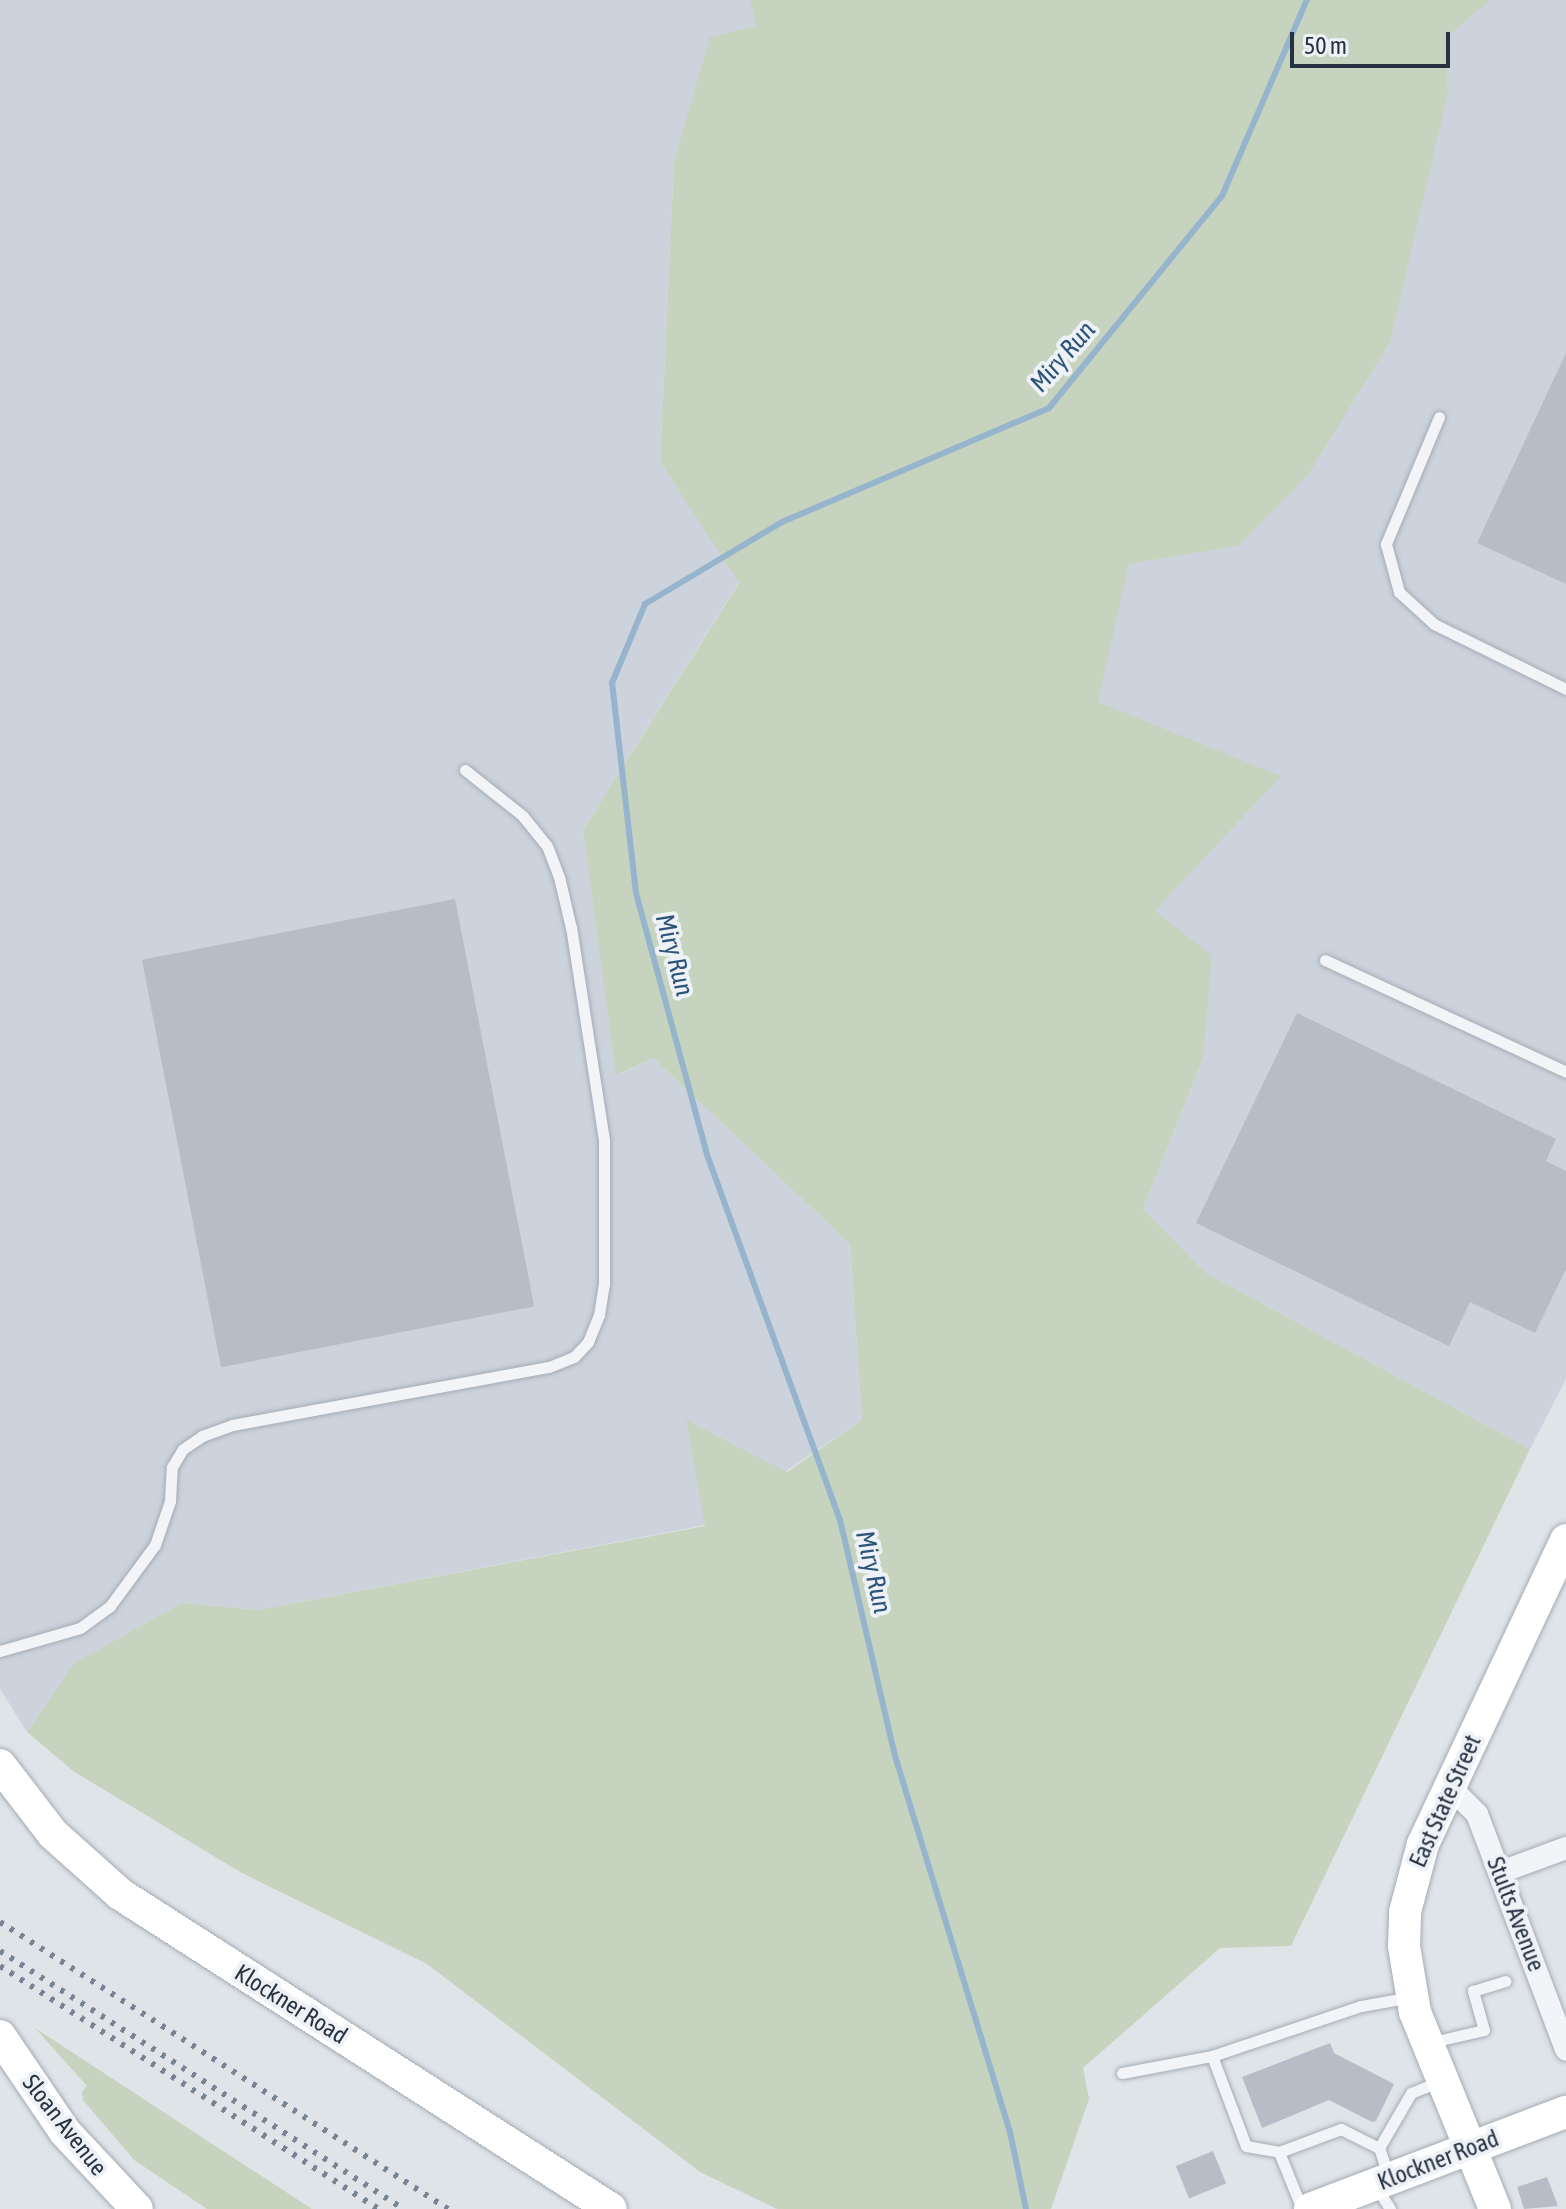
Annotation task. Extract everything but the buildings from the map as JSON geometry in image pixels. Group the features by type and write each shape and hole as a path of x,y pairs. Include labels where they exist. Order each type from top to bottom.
{"main road":[{"name":"East State Street","path":"1495,2209 1427,2043 1412,1997 1404,1946 1411,1880 1450,1787 1566,1540"},
{"name":"Klockner Road","path":"0,1765 53,1834 120,1894 611,2209"},
{"name":"Sloan Avenue","path":"0,2036 50,2112 99,2171 137,2209"},
{"name":"Klockner Road","path":"1310,2209 1384,2191 1469,2149 1566,2112"}],"street":[{"name":"Stults Avenue","path":"1450,1787 1477,1814 1566,2050"},
{"path":"1501,1872 1566,1848"}],"lane":[{"path":"1439,417 1386,544 1399,592 1434,624 1566,689"},
{"path":"0,1651 80,1628 110,1606 155,1545 170,1501 172,1467 183,1449 202,1436 232,1425 549,1367 574,1357 588,1342 599,1315 604,1284 604,1140 571,928 559,877 547,846 523,816 465,770"},
{"path":"1325,960 1566,1072"},
{"path":"1427,2043 1484,2030 1473,1991 1505,1981"},
{"path":"1122,2073 1212,2056 1361,2006 1412,1997"},
{"path":"1212,2056 1246,2146 1279,2152 1341,2129 1379,2148"},
{"path":"1384,2191 1379,2148 1411,2093 1442,2080"},
{"path":"1279,2152 1302,2209"}],"shaded area":[{"path":"0,0 750,0 757,26 674,162 660,462 739,582 583,830 617,1075 653,1058 850,1244 862,1420 706,1525 258,1610 182,1603 74,1663 27,1732 0,1689"},
{"path":"1491,0 1566,0 1566,1379 1530,1449 1206,1273 1143,1209 1203,1058 1155,911 1097,702 1128,564 1239,546 1448,93 1447,37"}],"green space":[{"path":"750,0 1491,0 1447,37 1448,93 1390,342 1308,475 1239,546 1129,564 1098,702 1281,776 1155,911 1212,955 1203,1058 1143,1209 1206,1273 1530,1449 1291,1946 1220,1948 1083,2068 1089,2099 1051,2209 777,2209 700,2172 427,1964 240,1872 73,1771 27,1732 74,1663 182,1603 258,1610 705,1526 686,1420 787,1472 862,1420 850,1244 653,1058 616,1075 583,830 739,583 660,462 674,162 710,37 756,26"},
{"path":"35,2028 312,2209 207,2209 134,2160 83,2100 82,2092 87,2086"}],"waterway":[{"name":"Miry Run","path":"1026,2209 1010,2132 895,1756 840,1520 708,1158 636,893 612,683 645,604 782,522 1049,408 1222,196 1307,0"}],"railway":[{"path":"0,1922 448,2209"},
{"path":"0,1951 403,2209"},
{"path":"0,1966 379,2209"}]}
